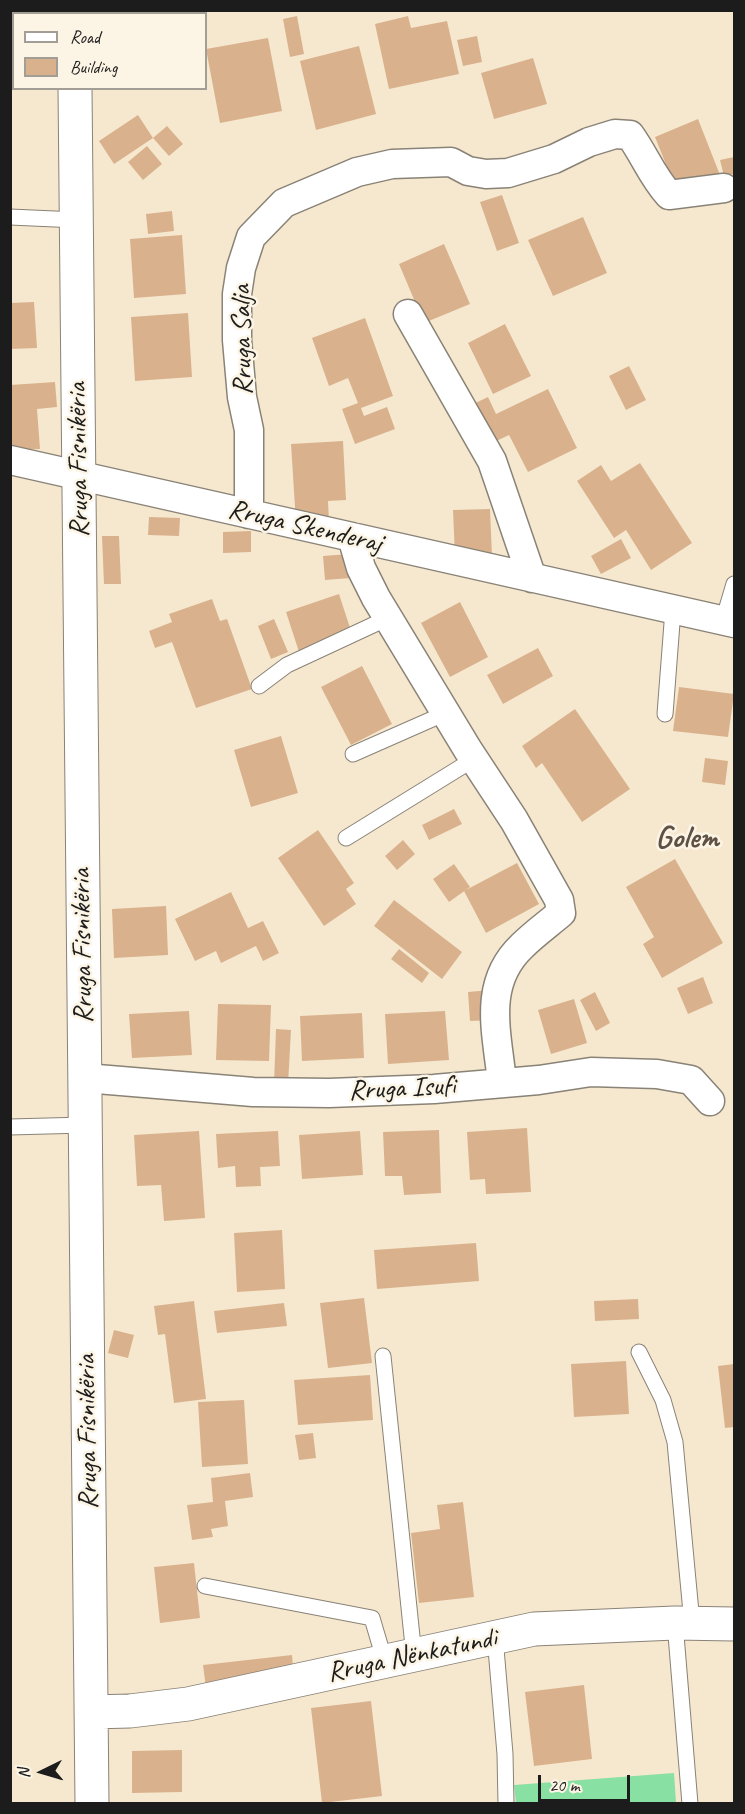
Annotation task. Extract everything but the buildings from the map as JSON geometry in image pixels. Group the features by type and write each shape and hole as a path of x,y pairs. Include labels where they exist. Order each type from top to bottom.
{"street":[{"name":"Rruga Fisnikëria","path":"75,90 92,1803"},
{"name":"Rruga Salja","path":"249,514 249,430 242,397 237,340 237,294 241,268 251,237 284,203 357,172 392,164 451,162 468,171 486,174 508,173 532,167 589,142 615,134 630,135 643,154 655,179 669,195 724,188"},
{"path":"408,314 492,461 532,578"},
{"name":"Rruga Skenderaj","path":"10,460 729,622"},
{"path":"352,537 361,568 387,618 514,820 559,900 561,913 520,947 502,970 494,1002 502,1082"},
{"name":"Rruga Isufi","path":"85,1078 264,1092 329,1093 434,1089 539,1080 591,1072 657,1074 691,1080 710,1101"},
{"name":"Rruga Nënkatundi","path":"91,1712 130,1711 188,1704 534,1629 683,1623 735,1624"}],"lane":[{"path":"10,217 77,220"},
{"path":"729,622 735,584"},
{"path":"665,714 674,610"},
{"path":"259,686 287,665 387,618"},
{"path":"353,754 446,713"},
{"path":"346,838 474,759"},
{"path":"10,1127 85,1125"},
{"path":"639,1352 663,1400 675,1442 690,1803"},
{"path":"383,1356 399,1659"},
{"path":"205,1586 372,1618 399,1659"},
{"path":"495,1637 505,1754 506,1803"}],"green space":[{"path":"674,1773 676,1803 516,1803 514,1785"}],"district":[{"name":"Golem","path":"687,839"}]}
